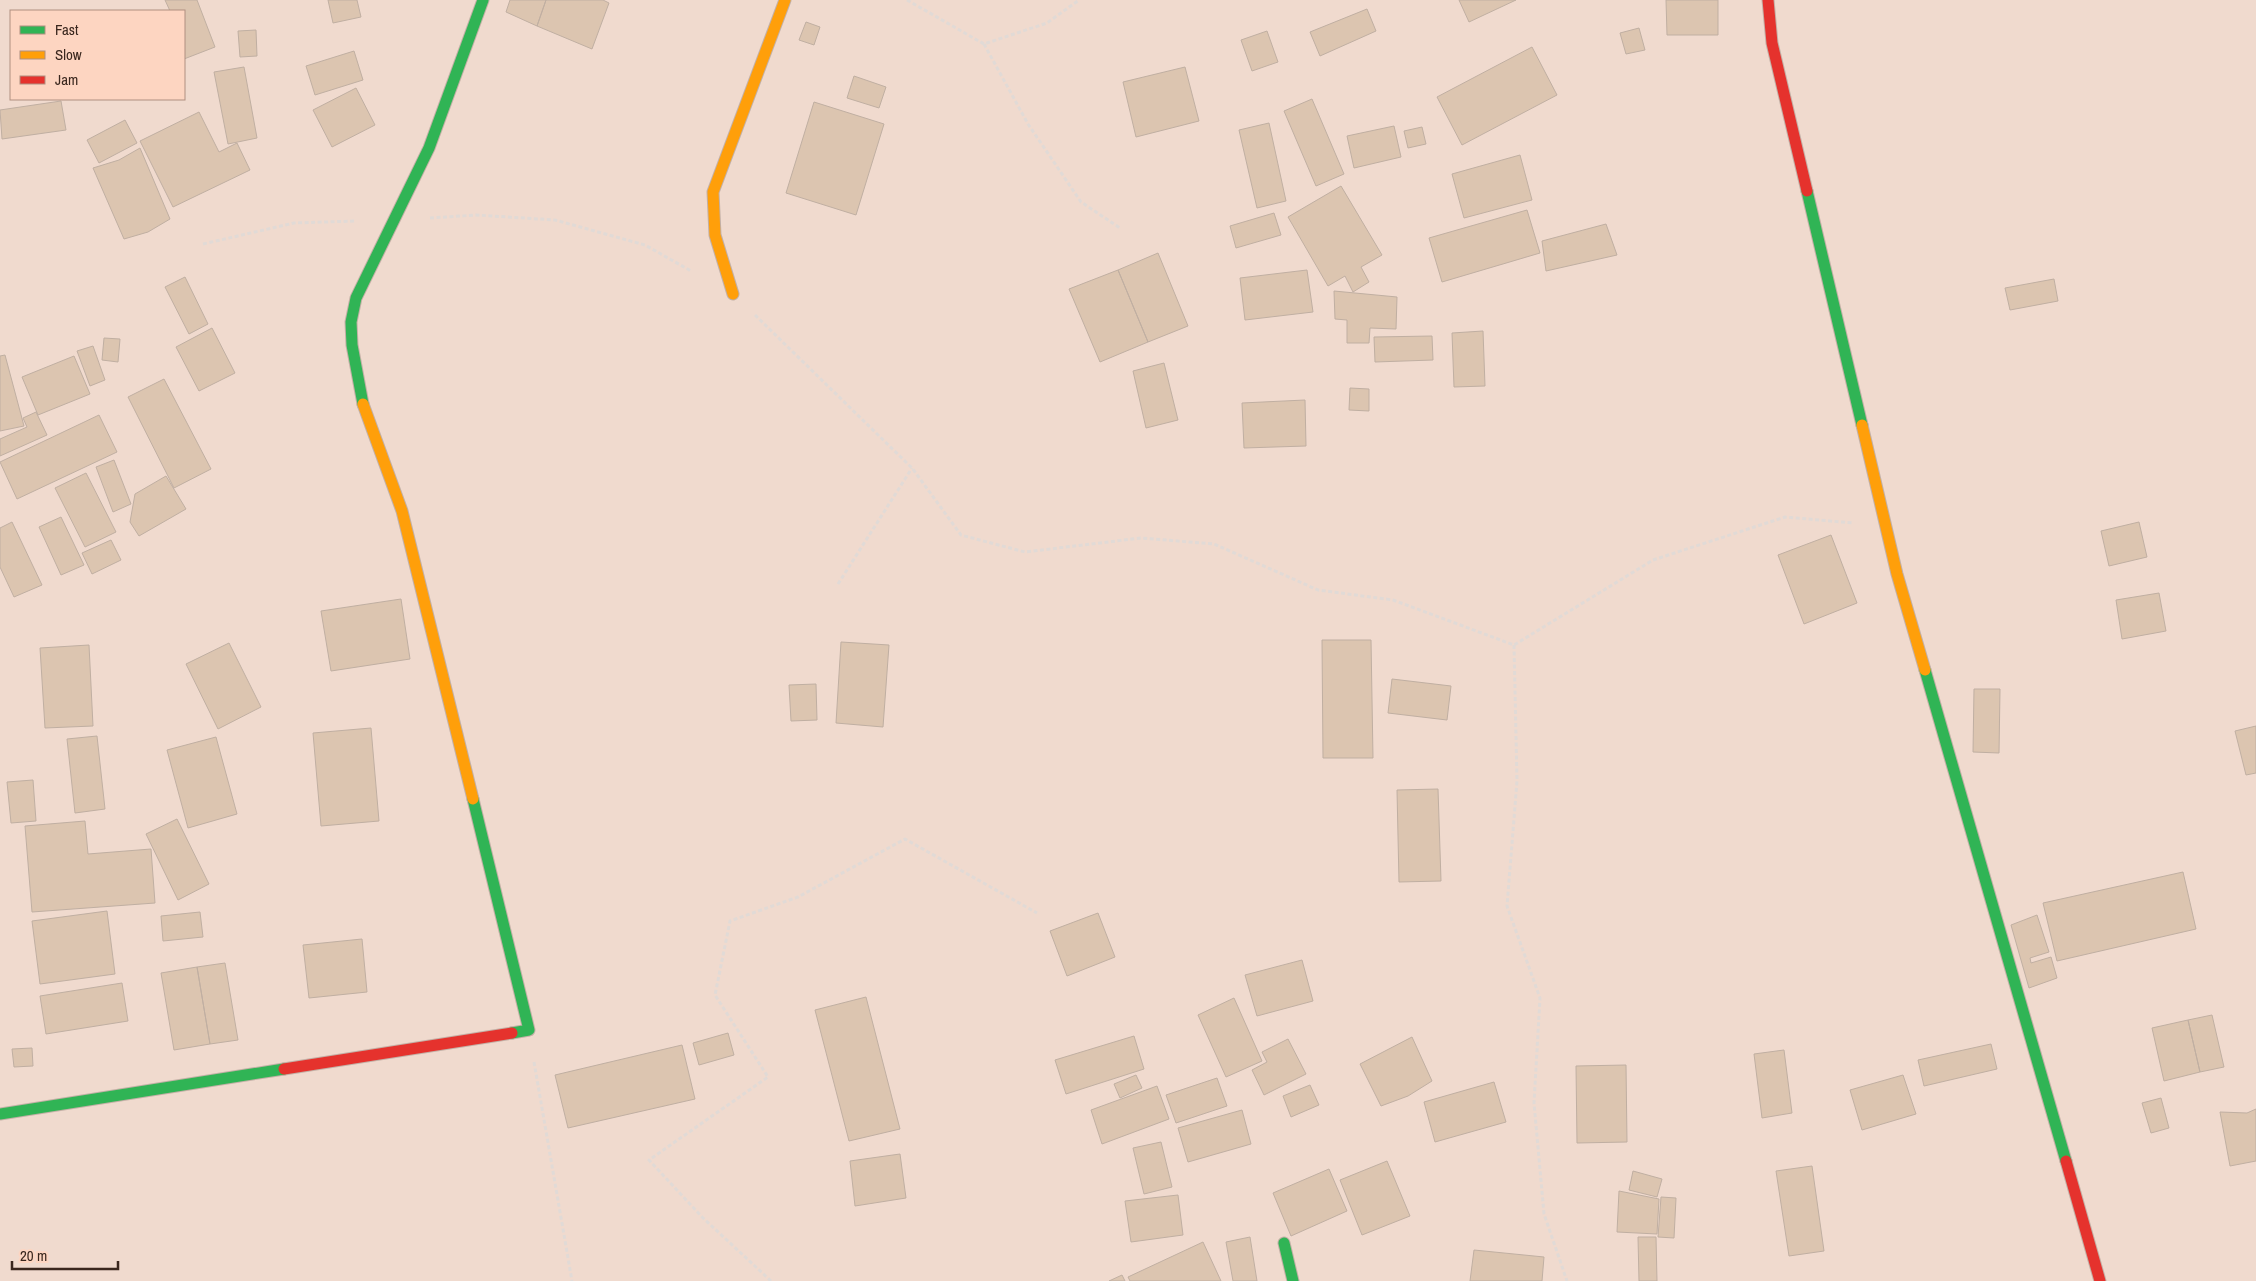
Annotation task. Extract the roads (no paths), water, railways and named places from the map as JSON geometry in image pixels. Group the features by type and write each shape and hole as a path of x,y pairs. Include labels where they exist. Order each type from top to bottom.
{"street":[{"path":"0,1114 529,1030 415,561 402,511 362,397 352,345 351,322 356,298 430,148 483,0"},
{"path":"733,294 715,235 713,192 785,0"},
{"path":"1768,0 1772,42 1897,574 2100,1281"},
{"path":"1284,1243 1293,1281"}]}
